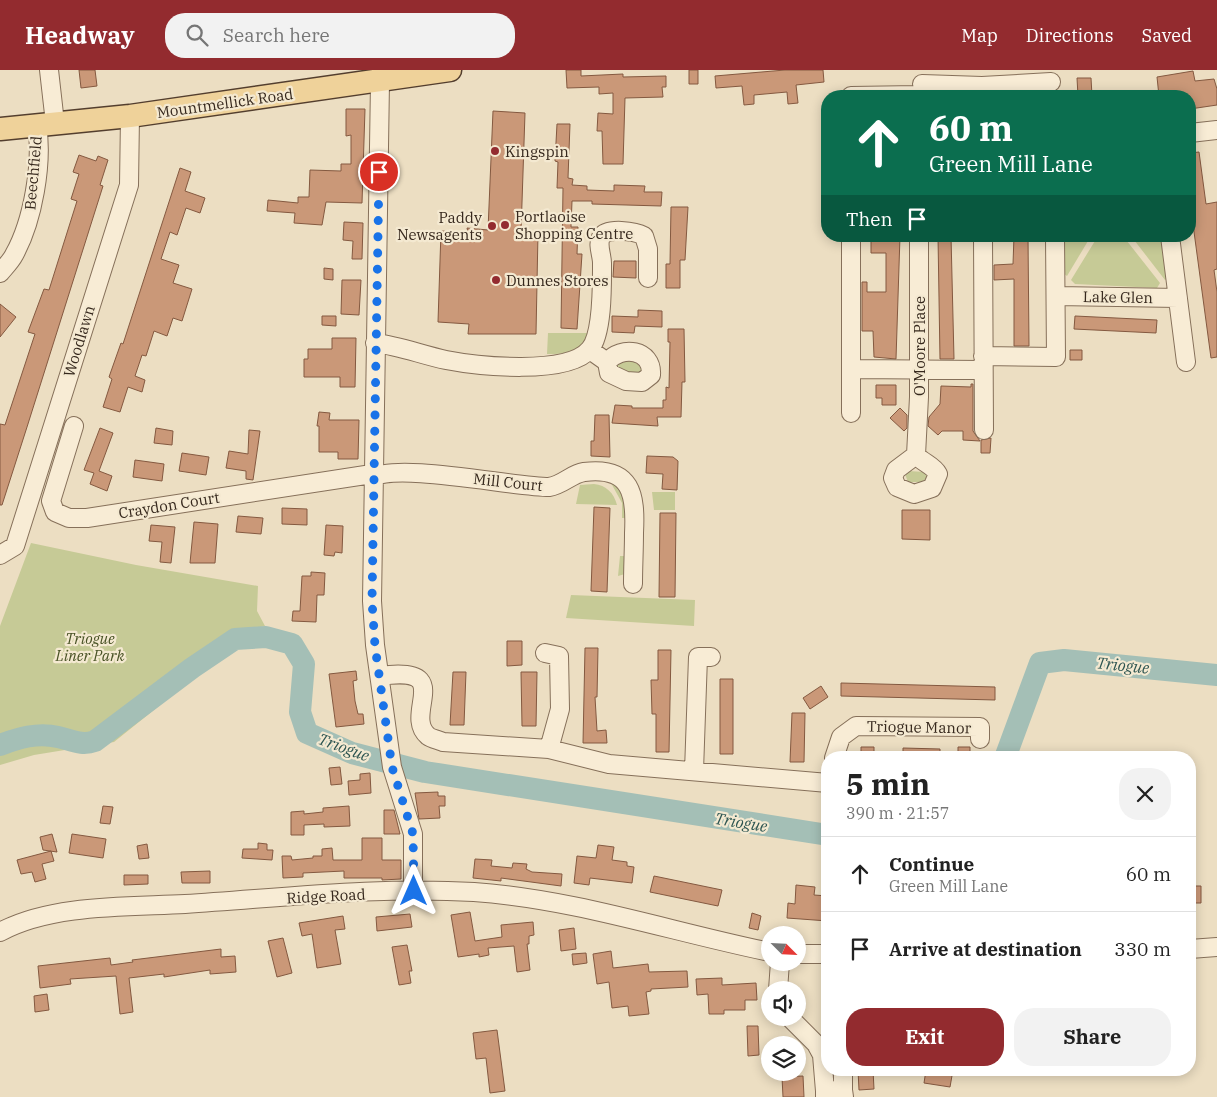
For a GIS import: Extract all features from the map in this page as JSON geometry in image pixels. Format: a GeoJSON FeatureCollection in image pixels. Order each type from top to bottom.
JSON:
{"type":"FeatureCollection","features":[{"type":"Feature","properties":{"kind":"main road","name":"Mountmellick Road"},"geometry":{"type":"LineString","coordinates":[[0,129],[130,116],[380,82],[441,70]]}},
{"type":"Feature","properties":{"kind":"street","name":"Beechfield"},"geometry":{"type":"LineString","coordinates":[[0,273],[14,255],[30,216],[37,156],[46,124],[50,70]]}},
{"type":"Feature","properties":{"kind":"street"},"geometry":{"type":"LineString","coordinates":[[380,82],[372,476],[372,601],[380,676],[395,778],[413,834],[414,891]]}},
{"type":"Feature","properties":{"kind":"street"},"geometry":{"type":"LineString","coordinates":[[991,90],[1051,83]]}},
{"type":"Feature","properties":{"kind":"street"},"geometry":{"type":"LineString","coordinates":[[893,90],[920,86],[970,90]]}},
{"type":"Feature","properties":{"kind":"street","name":"Woodlawn"},"geometry":{"type":"LineString","coordinates":[[0,555],[15,546],[128,185],[130,116]]}},
{"type":"Feature","properties":{"kind":"street"},"geometry":{"type":"LineString","coordinates":[[1196,132],[1217,130]]}},
{"type":"Feature","properties":{"kind":"street"},"geometry":{"type":"LineString","coordinates":[[375,343],[422,352],[444,360],[510,366],[565,362],[577,359],[590,350],[598,327],[602,262],[599,245],[602,236],[618,232],[644,236],[648,249],[648,278]]}},
{"type":"Feature","properties":{"kind":"street"},"geometry":{"type":"LineString","coordinates":[[852,242],[852,413]]}},
{"type":"Feature","properties":{"kind":"street","name":"O'Moore Place"},"geometry":{"type":"LineString","coordinates":[[916,455],[920,369],[918,242]]}},
{"type":"Feature","properties":{"kind":"street"},"geometry":{"type":"LineString","coordinates":[[983,242],[984,430]]}},
{"type":"Feature","properties":{"kind":"street"},"geometry":{"type":"LineString","coordinates":[[852,369],[920,369],[1056,357],[1055,242]]}},
{"type":"Feature","properties":{"kind":"street"},"geometry":{"type":"LineString","coordinates":[[1171,242],[1186,362]]}},
{"type":"Feature","properties":{"kind":"street","name":"Lake Glen"},"geometry":{"type":"LineString","coordinates":[[1057,296],[1178,298]]}},
{"type":"Feature","properties":{"kind":"street"},"geometry":{"type":"LineString","coordinates":[[590,350],[607,362]]}},
{"type":"Feature","properties":{"kind":"street","name":"Craydon Court"},"geometry":{"type":"LineString","coordinates":[[74,426],[52,501],[55,512],[69,518],[87,518],[372,476]]}},
{"type":"Feature","properties":{"kind":"street","name":"Mill Court"},"geometry":{"type":"LineString","coordinates":[[372,476],[386,473],[430,475],[550,487],[560,484],[580,473],[613,474],[629,485],[634,503],[633,584]]}},
{"type":"Feature","properties":{"kind":"street"},"geometry":{"type":"LineString","coordinates":[[545,653],[559,656],[560,709],[549,749]]}},
{"type":"Feature","properties":{"kind":"street"},"geometry":{"type":"LineString","coordinates":[[694,771],[698,657],[711,657]]}},
{"type":"Feature","properties":{"kind":"street"},"geometry":{"type":"LineString","coordinates":[[380,676],[409,674],[416,676],[422,683],[422,726],[428,736],[443,742],[549,749],[609,764],[821,782]]}},
{"type":"Feature","properties":{"kind":"street","name":"Triogue Manor"},"geometry":{"type":"LineString","coordinates":[[836,751],[841,737],[856,726],[980,727],[980,739]]}},
{"type":"Feature","properties":{"kind":"street","name":"Ridge Road"},"geometry":{"type":"LineString","coordinates":[[0,932],[28,921],[81,910],[414,891],[475,892],[542,901],[632,919],[761,950]]}},
{"type":"Feature","properties":{"kind":"street"},"geometry":{"type":"LineString","coordinates":[[1196,949],[1217,947]]}},
{"type":"Feature","properties":{"kind":"street"},"geometry":{"type":"LineString","coordinates":[[806,954],[821,954]]}},
{"type":"Feature","properties":{"kind":"street"},"geometry":{"type":"LineString","coordinates":[[798,1026],[816,1044],[821,1052]]}},
{"type":"Feature","properties":{"kind":"street"},"geometry":{"type":"LineString","coordinates":[[824,1076],[825,1094],[844,1093],[843,1076]]}},
{"type":"Feature","properties":{"kind":"green space"},"geometry":{"type":"Polygon","coordinates":[[[1063,242],[1087,242],[1067,276],[1063,273],[1063,242]]]}},
{"type":"Feature","properties":{"kind":"green space"},"geometry":{"type":"Polygon","coordinates":[[[1094,242],[1128,242],[1160,283],[1157,288],[1075,284],[1071,280],[1094,242]]]}},
{"type":"Feature","properties":{"kind":"green space"},"geometry":{"type":"Polygon","coordinates":[[[1136,242],[1163,242],[1168,278],[1165,280],[1136,242]]]}},
{"type":"Feature","properties":{"kind":"green space"},"geometry":{"type":"Polygon","coordinates":[[[548,333],[592,333],[583,344],[573,350],[547,354],[548,333]]]}},
{"type":"Feature","properties":{"kind":"green space"},"geometry":{"type":"Polygon","coordinates":[[[626,357],[642,363],[642,370],[636,377],[616,367],[617,363],[626,357]]]}},
{"type":"Feature","properties":{"kind":"green space"},"geometry":{"type":"Polygon","coordinates":[[[908,471],[925,472],[927,477],[923,482],[908,482],[905,474],[908,471]]]}},
{"type":"Feature","properties":{"kind":"green space"},"geometry":{"type":"Polygon","coordinates":[[[611,483],[622,490],[628,518],[622,518],[622,503],[611,483]]]}},
{"type":"Feature","properties":{"kind":"green space"},"geometry":{"type":"Polygon","coordinates":[[[594,484],[609,490],[617,505],[576,504],[580,485],[594,484]]]}},
{"type":"Feature","properties":{"kind":"green space"},"geometry":{"type":"Polygon","coordinates":[[[652,492],[675,492],[675,510],[654,510],[652,492]]]}},
{"type":"Feature","properties":{"kind":"green space","name":"Triogue Liner Park"},"geometry":{"type":"Polygon","coordinates":[[[31,543],[136,565],[258,586],[257,611],[265,626],[248,630],[236,644],[114,742],[34,755],[0,765],[0,626],[31,543]]]}},
{"type":"Feature","properties":{"kind":"green space"},"geometry":{"type":"Polygon","coordinates":[[[620,556],[625,556],[625,574],[618,576],[620,556]]]}},
{"type":"Feature","properties":{"kind":"green space"},"geometry":{"type":"Polygon","coordinates":[[[571,595],[695,600],[694,626],[566,618],[571,595]]]}},
{"type":"Feature","properties":{"kind":"building"},"geometry":{"type":"Polygon","coordinates":[[[79,70],[95,70],[97,86],[81,88],[79,70]]]}},
{"type":"Feature","properties":{"kind":"building"},"geometry":{"type":"Polygon","coordinates":[[[566,70],[581,70],[581,76],[623,74],[623,77],[666,76],[666,87],[662,87],[663,97],[625,98],[623,164],[603,164],[602,131],[597,131],[598,113],[613,114],[613,93],[599,94],[599,87],[567,88],[566,70]]]}},
{"type":"Feature","properties":{"kind":"building"},"geometry":{"type":"Polygon","coordinates":[[[689,70],[698,70],[698,84],[689,84],[689,70]]]}},
{"type":"Feature","properties":{"kind":"building"},"geometry":{"type":"Polygon","coordinates":[[[785,70],[823,70],[824,82],[796,85],[798,103],[788,104],[787,92],[754,95],[754,104],[744,105],[742,86],[716,88],[715,76],[785,70]]]}},
{"type":"Feature","properties":{"kind":"building"},"geometry":{"type":"Polygon","coordinates":[[[1193,71],[1195,81],[1214,79],[1217,89],[1217,105],[1196,108],[1196,90],[1158,90],[1157,77],[1193,71]]]}},
{"type":"Feature","properties":{"kind":"building"},"geometry":{"type":"Polygon","coordinates":[[[1077,78],[1091,78],[1092,90],[1078,90],[1077,78]]]}},
{"type":"Feature","properties":{"kind":"building"},"geometry":{"type":"Polygon","coordinates":[[[346,109],[365,109],[362,203],[326,202],[322,225],[294,223],[295,213],[267,211],[268,200],[298,203],[298,197],[309,197],[310,170],[341,171],[341,164],[351,164],[351,135],[346,136],[346,109]]]}},
{"type":"Feature","properties":{"kind":"building","name":"Portlaoise Shopping Centre"},"geometry":{"type":"Polygon","coordinates":[[[493,111],[525,113],[521,232],[538,233],[536,334],[468,334],[469,324],[438,322],[441,231],[468,232],[467,228],[488,230],[493,111]]]}},
{"type":"Feature","properties":{"kind":"building"},"geometry":{"type":"Polygon","coordinates":[[[557,124],[570,124],[568,178],[573,179],[572,185],[587,186],[587,190],[614,191],[614,185],[645,186],[644,192],[662,192],[661,206],[592,204],[592,201],[572,201],[571,227],[578,227],[577,254],[582,254],[577,329],[561,328],[563,188],[557,188],[558,162],[555,161],[557,124]]]}},
{"type":"Feature","properties":{"kind":"building"},"geometry":{"type":"Polygon","coordinates":[[[1196,152],[1199,152],[1206,204],[1217,202],[1217,269],[1214,270],[1217,292],[1217,357],[1211,358],[1195,242],[1196,152]]]}},
{"type":"Feature","properties":{"kind":"building"},"geometry":{"type":"Polygon","coordinates":[[[79,155],[96,161],[98,156],[108,160],[100,185],[103,186],[2,505],[0,505],[0,424],[5,425],[35,334],[28,332],[44,289],[49,290],[77,201],[71,199],[79,174],[73,172],[79,155]]]}},
{"type":"Feature","properties":{"kind":"building"},"geometry":{"type":"Polygon","coordinates":[[[180,168],[191,172],[185,191],[205,198],[200,213],[186,208],[177,235],[170,232],[161,259],[179,265],[173,283],[192,289],[182,321],[173,318],[167,336],[154,331],[146,356],[142,355],[135,376],[145,380],[142,392],[128,387],[120,412],[103,407],[112,379],[109,377],[121,343],[123,344],[180,168]]]}},
{"type":"Feature","properties":{"kind":"building"},"geometry":{"type":"Polygon","coordinates":[[[671,207],[688,207],[685,260],[680,260],[680,288],[666,288],[666,264],[670,264],[671,207]]]}},
{"type":"Feature","properties":{"kind":"building"},"geometry":{"type":"Polygon","coordinates":[[[344,222],[363,223],[362,259],[352,259],[353,241],[343,240],[344,222]]]}},
{"type":"Feature","properties":{"kind":"building"},"geometry":{"type":"Polygon","coordinates":[[[871,242],[900,242],[896,359],[874,357],[873,331],[862,331],[862,282],[867,282],[867,292],[886,292],[886,253],[871,253],[871,242]]]}},
{"type":"Feature","properties":{"kind":"building"},"geometry":{"type":"Polygon","coordinates":[[[938,242],[951,242],[954,359],[940,359],[938,242]]]}},
{"type":"Feature","properties":{"kind":"building"},"geometry":{"type":"Polygon","coordinates":[[[1014,242],[1028,242],[1029,346],[1014,346],[1014,279],[994,280],[994,265],[1013,264],[1014,242]]]}},
{"type":"Feature","properties":{"kind":"building"},"geometry":{"type":"Polygon","coordinates":[[[614,261],[636,261],[636,278],[613,277],[614,261]]]}},
{"type":"Feature","properties":{"kind":"building"},"geometry":{"type":"Polygon","coordinates":[[[324,268],[333,269],[333,280],[324,279],[324,268]]]}},
{"type":"Feature","properties":{"kind":"building"},"geometry":{"type":"Polygon","coordinates":[[[342,280],[361,280],[359,315],[341,314],[342,280]]]}},
{"type":"Feature","properties":{"kind":"building"},"geometry":{"type":"Polygon","coordinates":[[[0,304],[16,317],[0,337],[0,304]]]}},
{"type":"Feature","properties":{"kind":"building"},"geometry":{"type":"Polygon","coordinates":[[[638,310],[662,311],[662,327],[635,326],[634,333],[612,332],[612,316],[638,317],[638,310]]]}},
{"type":"Feature","properties":{"kind":"building"},"geometry":{"type":"Polygon","coordinates":[[[322,316],[336,316],[336,326],[322,325],[322,316]]]}},
{"type":"Feature","properties":{"kind":"building"},"geometry":{"type":"Polygon","coordinates":[[[1075,316],[1157,320],[1156,333],[1074,329],[1075,316]]]}},
{"type":"Feature","properties":{"kind":"building"},"geometry":{"type":"Polygon","coordinates":[[[668,329],[684,329],[685,382],[682,382],[681,417],[657,417],[658,426],[612,423],[615,405],[632,406],[632,408],[663,408],[663,400],[666,400],[666,387],[669,388],[670,342],[668,342],[668,329]]]}},
{"type":"Feature","properties":{"kind":"building"},"geometry":{"type":"Polygon","coordinates":[[[332,338],[356,338],[355,387],[340,387],[340,377],[304,377],[304,359],[308,359],[308,349],[332,349],[332,338]]]}},
{"type":"Feature","properties":{"kind":"building"},"geometry":{"type":"Polygon","coordinates":[[[1070,350],[1082,350],[1082,360],[1070,360],[1070,350]]]}},
{"type":"Feature","properties":{"kind":"building"},"geometry":{"type":"Polygon","coordinates":[[[971,384],[973,384],[973,431],[980,441],[963,440],[963,431],[942,431],[938,435],[928,426],[929,417],[940,404],[941,386],[971,387],[971,384]]]}},
{"type":"Feature","properties":{"kind":"building"},"geometry":{"type":"Polygon","coordinates":[[[876,385],[896,385],[896,405],[882,405],[882,398],[876,398],[876,385]]]}},
{"type":"Feature","properties":{"kind":"building"},"geometry":{"type":"Polygon","coordinates":[[[900,408],[907,415],[907,428],[904,431],[890,418],[900,408]]]}},
{"type":"Feature","properties":{"kind":"building"},"geometry":{"type":"Polygon","coordinates":[[[319,412],[330,413],[329,420],[359,420],[358,459],[338,459],[338,452],[319,452],[319,426],[317,426],[319,412]]]}},
{"type":"Feature","properties":{"kind":"building"},"geometry":{"type":"Polygon","coordinates":[[[595,415],[609,415],[610,457],[591,456],[591,441],[594,441],[595,415]]]}},
{"type":"Feature","properties":{"kind":"building"},"geometry":{"type":"Polygon","coordinates":[[[100,428],[113,433],[99,471],[112,476],[107,491],[90,484],[94,473],[84,470],[100,428]]]}},
{"type":"Feature","properties":{"kind":"building"},"geometry":{"type":"Polygon","coordinates":[[[156,428],[173,431],[172,445],[154,443],[156,428]]]}},
{"type":"Feature","properties":{"kind":"building"},"geometry":{"type":"Polygon","coordinates":[[[249,430],[260,431],[253,480],[246,479],[246,471],[226,468],[229,451],[248,454],[249,430]]]}},
{"type":"Feature","properties":{"kind":"building"},"geometry":{"type":"Polygon","coordinates":[[[991,438],[990,453],[981,453],[981,440],[991,438]]]}},
{"type":"Feature","properties":{"kind":"building"},"geometry":{"type":"Polygon","coordinates":[[[182,453],[209,457],[206,475],[179,471],[182,453]]]}},
{"type":"Feature","properties":{"kind":"building"},"geometry":{"type":"Polygon","coordinates":[[[647,456],[673,457],[678,461],[677,490],[662,489],[663,474],[646,473],[647,456]]]}},
{"type":"Feature","properties":{"kind":"building"},"geometry":{"type":"Polygon","coordinates":[[[135,460],[164,464],[162,481],[133,477],[135,460]]]}},
{"type":"Feature","properties":{"kind":"building"},"geometry":{"type":"Polygon","coordinates":[[[594,507],[610,508],[607,592],[591,591],[594,507]]]}},
{"type":"Feature","properties":{"kind":"building"},"geometry":{"type":"Polygon","coordinates":[[[282,508],[307,509],[307,525],[282,524],[282,508]]]}},
{"type":"Feature","properties":{"kind":"building"},"geometry":{"type":"Polygon","coordinates":[[[902,510],[930,510],[930,540],[902,539],[902,510]]]}},
{"type":"Feature","properties":{"kind":"building"},"geometry":{"type":"Polygon","coordinates":[[[660,513],[676,513],[675,597],[659,597],[660,513]]]}},
{"type":"Feature","properties":{"kind":"building"},"geometry":{"type":"Polygon","coordinates":[[[238,516],[263,518],[261,534],[236,532],[238,516]]]}},
{"type":"Feature","properties":{"kind":"building"},"geometry":{"type":"Polygon","coordinates":[[[194,522],[218,524],[215,563],[190,563],[194,522]]]}},
{"type":"Feature","properties":{"kind":"building"},"geometry":{"type":"Polygon","coordinates":[[[151,525],[175,527],[171,563],[160,562],[162,542],[149,541],[151,525]]]}},
{"type":"Feature","properties":{"kind":"building"},"geometry":{"type":"Polygon","coordinates":[[[326,525],[343,526],[342,553],[335,552],[334,556],[324,555],[326,525]]]}},
{"type":"Feature","properties":{"kind":"building"},"geometry":{"type":"Polygon","coordinates":[[[311,572],[325,573],[324,595],[317,595],[316,622],[292,621],[293,611],[300,611],[302,576],[311,576],[311,572]]]}},
{"type":"Feature","properties":{"kind":"building"},"geometry":{"type":"Polygon","coordinates":[[[507,641],[522,641],[522,665],[507,666],[507,641]]]}},
{"type":"Feature","properties":{"kind":"building"},"geometry":{"type":"Polygon","coordinates":[[[585,648],[598,648],[597,697],[595,697],[597,731],[606,730],[607,743],[583,743],[585,648]]]}},
{"type":"Feature","properties":{"kind":"building"},"geometry":{"type":"Polygon","coordinates":[[[658,650],[671,650],[669,752],[656,752],[656,714],[652,714],[651,680],[658,680],[658,650]]]}},
{"type":"Feature","properties":{"kind":"building"},"geometry":{"type":"Polygon","coordinates":[[[356,671],[357,680],[353,681],[355,701],[358,714],[363,714],[364,724],[336,727],[329,674],[356,671]]]}},
{"type":"Feature","properties":{"kind":"building"},"geometry":{"type":"Polygon","coordinates":[[[453,672],[466,672],[464,725],[450,725],[453,672]]]}},
{"type":"Feature","properties":{"kind":"building"},"geometry":{"type":"Polygon","coordinates":[[[521,672],[537,672],[536,726],[522,726],[521,672]]]}},
{"type":"Feature","properties":{"kind":"building"},"geometry":{"type":"Polygon","coordinates":[[[720,679],[733,679],[733,754],[720,754],[720,679]]]}},
{"type":"Feature","properties":{"kind":"building"},"geometry":{"type":"Polygon","coordinates":[[[841,683],[995,687],[995,700],[841,696],[841,683]]]}},
{"type":"Feature","properties":{"kind":"building"},"geometry":{"type":"Polygon","coordinates":[[[821,686],[828,697],[810,709],[803,698],[821,686]]]}},
{"type":"Feature","properties":{"kind":"building"},"geometry":{"type":"Polygon","coordinates":[[[792,713],[805,713],[804,762],[790,762],[792,713]]]}},
{"type":"Feature","properties":{"kind":"building"},"geometry":{"type":"Polygon","coordinates":[[[861,747],[874,747],[874,751],[861,751],[861,747]]]}},
{"type":"Feature","properties":{"kind":"building"},"geometry":{"type":"Polygon","coordinates":[[[958,747],[970,747],[970,751],[958,751],[958,747]]]}},
{"type":"Feature","properties":{"kind":"building"},"geometry":{"type":"Polygon","coordinates":[[[903,748],[940,749],[940,751],[903,751],[903,748]]]}},
{"type":"Feature","properties":{"kind":"building"},"geometry":{"type":"Polygon","coordinates":[[[340,767],[342,784],[331,785],[329,768],[340,767]]]}},
{"type":"Feature","properties":{"kind":"building"},"geometry":{"type":"Polygon","coordinates":[[[370,773],[371,793],[349,795],[348,781],[360,780],[360,774],[370,773]]]}},
{"type":"Feature","properties":{"kind":"building"},"geometry":{"type":"Polygon","coordinates":[[[438,792],[438,796],[445,796],[445,806],[439,806],[440,818],[419,819],[415,793],[438,792]]]}},
{"type":"Feature","properties":{"kind":"building"},"geometry":{"type":"Polygon","coordinates":[[[103,806],[113,807],[110,824],[100,823],[103,806]]]}},
{"type":"Feature","properties":{"kind":"building"},"geometry":{"type":"Polygon","coordinates":[[[349,806],[350,826],[324,827],[324,824],[304,825],[304,835],[291,835],[291,812],[304,811],[304,814],[323,812],[323,808],[349,806]]]}},
{"type":"Feature","properties":{"kind":"building"},"geometry":{"type":"Polygon","coordinates":[[[384,810],[394,810],[400,834],[384,834],[384,810]]]}},
{"type":"Feature","properties":{"kind":"building"},"geometry":{"type":"Polygon","coordinates":[[[52,834],[57,852],[43,850],[40,837],[52,834]]]}},
{"type":"Feature","properties":{"kind":"building"},"geometry":{"type":"Polygon","coordinates":[[[72,834],[106,839],[103,858],[69,853],[72,834]]]}},
{"type":"Feature","properties":{"kind":"building"},"geometry":{"type":"Polygon","coordinates":[[[362,838],[382,838],[382,860],[401,860],[401,879],[344,878],[344,871],[303,873],[303,877],[283,878],[282,856],[291,856],[292,860],[313,858],[313,856],[322,856],[322,849],[332,848],[333,860],[362,860],[362,838]]]}},
{"type":"Feature","properties":{"kind":"building"},"geometry":{"type":"Polygon","coordinates":[[[258,843],[267,844],[267,850],[273,850],[272,860],[242,858],[243,849],[258,849],[258,843]]]}},
{"type":"Feature","properties":{"kind":"building"},"geometry":{"type":"Polygon","coordinates":[[[147,844],[149,858],[139,859],[137,846],[147,844]]]}},
{"type":"Feature","properties":{"kind":"building"},"geometry":{"type":"Polygon","coordinates":[[[598,845],[614,847],[612,860],[627,862],[627,866],[634,867],[632,883],[590,878],[589,885],[574,883],[577,856],[596,858],[598,845]]]}},
{"type":"Feature","properties":{"kind":"building"},"geometry":{"type":"Polygon","coordinates":[[[51,851],[54,861],[42,864],[46,879],[35,882],[32,872],[21,874],[17,860],[51,851]]]}},
{"type":"Feature","properties":{"kind":"building"},"geometry":{"type":"Polygon","coordinates":[[[475,859],[492,860],[491,866],[512,868],[513,863],[527,864],[526,869],[532,872],[562,874],[561,886],[501,878],[501,881],[473,878],[475,859]]]}},
{"type":"Feature","properties":{"kind":"building"},"geometry":{"type":"Polygon","coordinates":[[[210,871],[210,883],[182,883],[181,872],[210,871]]]}},
{"type":"Feature","properties":{"kind":"building"},"geometry":{"type":"Polygon","coordinates":[[[124,875],[148,875],[148,884],[124,885],[124,875]]]}},
{"type":"Feature","properties":{"kind":"building"},"geometry":{"type":"Polygon","coordinates":[[[654,876],[722,890],[718,906],[650,892],[654,876]]]}},
{"type":"Feature","properties":{"kind":"building"},"geometry":{"type":"Polygon","coordinates":[[[796,885],[815,887],[814,895],[821,896],[821,920],[787,918],[788,903],[795,904],[796,885]]]}},
{"type":"Feature","properties":{"kind":"building"},"geometry":{"type":"Polygon","coordinates":[[[1196,886],[1201,886],[1201,903],[1196,903],[1196,886]]]}},
{"type":"Feature","properties":{"kind":"building"},"geometry":{"type":"Polygon","coordinates":[[[470,912],[475,941],[502,937],[501,925],[533,922],[534,935],[529,936],[529,944],[527,944],[530,970],[517,972],[514,946],[488,948],[489,955],[479,957],[479,954],[458,957],[451,915],[470,912]]]}},
{"type":"Feature","properties":{"kind":"building"},"geometry":{"type":"Polygon","coordinates":[[[752,913],[761,916],[758,930],[749,928],[752,913]]]}},
{"type":"Feature","properties":{"kind":"building"},"geometry":{"type":"Polygon","coordinates":[[[410,914],[412,927],[377,931],[376,917],[410,914]]]}},
{"type":"Feature","properties":{"kind":"building"},"geometry":{"type":"Polygon","coordinates":[[[343,916],[345,929],[335,930],[341,964],[317,968],[312,934],[302,936],[299,923],[343,916]]]}},
{"type":"Feature","properties":{"kind":"building"},"geometry":{"type":"Polygon","coordinates":[[[574,928],[576,949],[561,951],[559,930],[574,928]]]}},
{"type":"Feature","properties":{"kind":"building"},"geometry":{"type":"Polygon","coordinates":[[[283,938],[292,973],[277,977],[268,941],[283,938]]]}},
{"type":"Feature","properties":{"kind":"building"},"geometry":{"type":"Polygon","coordinates":[[[407,945],[412,971],[409,971],[411,983],[399,985],[392,947],[407,945]]]}},
{"type":"Feature","properties":{"kind":"building"},"geometry":{"type":"Polygon","coordinates":[[[221,949],[221,957],[235,956],[236,972],[210,974],[210,970],[164,977],[164,974],[129,978],[133,1012],[120,1014],[116,976],[70,979],[71,984],[40,988],[38,966],[110,958],[111,965],[133,962],[132,960],[221,949]]]}},
{"type":"Feature","properties":{"kind":"building"},"geometry":{"type":"Polygon","coordinates":[[[611,951],[613,968],[648,964],[649,972],[687,971],[688,987],[651,989],[651,991],[646,992],[649,1014],[629,1016],[628,1006],[612,1008],[609,982],[597,984],[593,954],[611,951]]]}},
{"type":"Feature","properties":{"kind":"building"},"geometry":{"type":"Polygon","coordinates":[[[586,953],[587,963],[573,965],[572,954],[586,953]]]}},
{"type":"Feature","properties":{"kind":"building"},"geometry":{"type":"Polygon","coordinates":[[[722,978],[722,985],[756,983],[757,1000],[745,1000],[745,1010],[724,1010],[724,1014],[709,1014],[708,994],[697,995],[696,979],[722,978]]]}},
{"type":"Feature","properties":{"kind":"building"},"geometry":{"type":"Polygon","coordinates":[[[47,994],[49,1010],[35,1012],[34,996],[47,994]]]}},
{"type":"Feature","properties":{"kind":"building"},"geometry":{"type":"Polygon","coordinates":[[[747,1026],[758,1026],[759,1055],[748,1056],[747,1026]]]}},
{"type":"Feature","properties":{"kind":"building"},"geometry":{"type":"Polygon","coordinates":[[[497,1030],[505,1091],[490,1093],[486,1058],[476,1059],[473,1033],[497,1030]]]}},
{"type":"Feature","properties":{"kind":"building"},"geometry":{"type":"Polygon","coordinates":[[[858,1076],[873,1076],[874,1089],[859,1090],[858,1076]]]}},
{"type":"Feature","properties":{"kind":"building"},"geometry":{"type":"Polygon","coordinates":[[[925,1076],[952,1076],[950,1087],[924,1083],[925,1076]]]}},
{"type":"Feature","properties":{"kind":"building"},"geometry":{"type":"Polygon","coordinates":[[[782,1081],[803,1081],[804,1097],[783,1097],[782,1081]]]}},
{"type":"Feature","properties":{"kind":"waterway","name":"Triogue"},"geometry":{"type":"LineString","coordinates":[[0,745],[36,735],[58,737],[81,743],[95,741],[192,668],[235,639],[266,637],[292,644],[304,664],[300,712],[307,733],[352,753],[425,772],[821,834]]}},
{"type":"Feature","properties":{"kind":"waterway","name":"Triogue"},"geometry":{"type":"LineString","coordinates":[[1008,751],[1040,663],[1064,660],[1217,675]]}},
{"type":"Feature","properties":{"kind":"place","name":"Kingspin"},"geometry":{"type":"Point","coordinates":[495,151]}},
{"type":"Feature","properties":{"kind":"place","name":"Portlaoise Shopping Centre"},"geometry":{"type":"Point","coordinates":[505,225]}},
{"type":"Feature","properties":{"kind":"place","name":"Paddy Newsagents"},"geometry":{"type":"Point","coordinates":[492,226]}},
{"type":"Feature","properties":{"kind":"place","name":"Dunnes Stores"},"geometry":{"type":"Point","coordinates":[496,280]}},
{"type":"Feature","properties":{"kind":"route"},"geometry":{"type":"LineString","coordinates":[[379,172],[372,478],[373,623],[392,767],[412,825],[414,891]]}}]}
